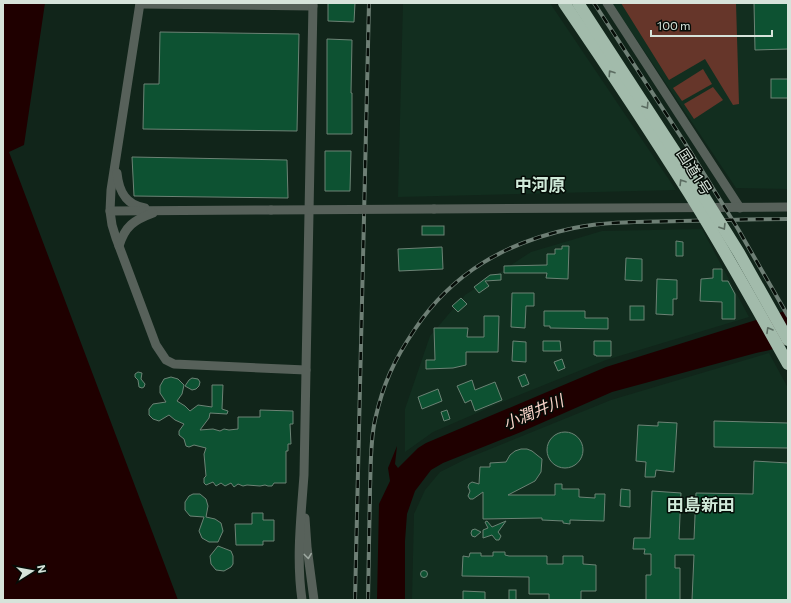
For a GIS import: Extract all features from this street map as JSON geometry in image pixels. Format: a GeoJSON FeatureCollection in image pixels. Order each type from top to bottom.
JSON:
{"type":"FeatureCollection","features":[{"type":"Feature","properties":{"kind":"highway","name":"国道1号"},"geometry":{"type":"LineString","coordinates":[[564,3],[690,194],[726,254],[788,364]]}},
{"type":"Feature","properties":{"kind":"highway","name":"国道1号"},"geometry":{"type":"LineString","coordinates":[[578,3],[739,253],[788,340]]}},
{"type":"Feature","properties":{"kind":"street"},"geometry":{"type":"LineString","coordinates":[[302,600],[299,547],[304,475],[313,4],[140,3],[110,211],[112,225],[119,246],[156,345],[166,360],[174,364],[306,370]]}},
{"type":"Feature","properties":{"kind":"street"},"geometry":{"type":"LineString","coordinates":[[607,3],[740,208]]}},
{"type":"Feature","properties":{"kind":"street"},"geometry":{"type":"LineString","coordinates":[[116,165],[117,176],[125,198],[132,204],[139,207],[162,211]]}},
{"type":"Feature","properties":{"kind":"street"},"geometry":{"type":"LineString","coordinates":[[110,211],[788,207]]}},
{"type":"Feature","properties":{"kind":"street"},"geometry":{"type":"LineString","coordinates":[[119,246],[123,233],[134,221],[162,211]]}},
{"type":"Feature","properties":{"kind":"street"},"geometry":{"type":"LineString","coordinates":[[304,475],[307,547],[314,600]]}},
{"type":"Feature","properties":{"kind":"shaded area"},"geometry":{"type":"Polygon","coordinates":[[[403,3],[550,3],[676,190],[398,197],[403,3]]]}},
{"type":"Feature","properties":{"kind":"shaded area"},"geometry":{"type":"Polygon","coordinates":[[[612,3],[788,3],[788,189],[736,188],[612,3]]]}},
{"type":"Feature","properties":{"kind":"shaded area"},"geometry":{"type":"Polygon","coordinates":[[[621,3],[736,3],[739,104],[733,105],[705,59],[669,80],[621,3]]]}},
{"type":"Feature","properties":{"kind":"shaded area"},"geometry":{"type":"Polygon","coordinates":[[[703,69],[712,84],[682,101],[673,88],[703,69]]]}},
{"type":"Feature","properties":{"kind":"shaded area"},"geometry":{"type":"Polygon","coordinates":[[[713,87],[723,100],[694,119],[684,104],[713,87]]]}},
{"type":"Feature","properties":{"kind":"shaded area"},"geometry":{"type":"Polygon","coordinates":[[[702,229],[749,317],[606,360],[433,432],[405,452],[405,409],[430,336],[465,295],[531,252],[602,231],[702,229]]]}},
{"type":"Feature","properties":{"kind":"shaded area"},"geometry":{"type":"Polygon","coordinates":[[[769,353],[788,388],[788,600],[412,600],[414,514],[425,490],[440,472],[468,458],[611,400],[769,353]]]}},
{"type":"Feature","properties":{"kind":"water"},"geometry":{"type":"Polygon","coordinates":[[[3,3],[45,3],[24,145],[9,152],[178,600],[3,600],[3,3]]]}},
{"type":"Feature","properties":{"kind":"water","name":"小潤井川"},"geometry":{"type":"Polygon","coordinates":[[[788,310],[788,344],[612,392],[521,432],[443,463],[431,470],[415,491],[407,514],[405,541],[405,600],[377,600],[379,504],[390,481],[388,468],[397,446],[395,464],[398,468],[418,448],[426,443],[606,367],[788,310]]]}},
{"type":"Feature","properties":{"kind":"building"},"geometry":{"type":"Polygon","coordinates":[[[328,3],[355,3],[354,22],[328,21],[328,3]]]}},
{"type":"Feature","properties":{"kind":"building"},"geometry":{"type":"Polygon","coordinates":[[[754,3],[788,3],[788,49],[755,50],[754,3]]]}},
{"type":"Feature","properties":{"kind":"building"},"geometry":{"type":"Polygon","coordinates":[[[160,32],[299,34],[297,131],[143,129],[144,84],[159,84],[160,32]]]}},
{"type":"Feature","properties":{"kind":"building"},"geometry":{"type":"Polygon","coordinates":[[[327,39],[352,40],[352,134],[327,134],[327,39]]]}},
{"type":"Feature","properties":{"kind":"building"},"geometry":{"type":"Polygon","coordinates":[[[771,79],[788,79],[788,98],[771,98],[771,79]]]}},
{"type":"Feature","properties":{"kind":"building"},"geometry":{"type":"Polygon","coordinates":[[[325,151],[351,151],[350,191],[325,191],[325,151]]]}},
{"type":"Feature","properties":{"kind":"building"},"geometry":{"type":"Polygon","coordinates":[[[132,157],[287,160],[288,198],[134,196],[132,157]]]}},
{"type":"Feature","properties":{"kind":"building"},"geometry":{"type":"Polygon","coordinates":[[[422,226],[444,226],[444,235],[422,235],[422,226]]]}},
{"type":"Feature","properties":{"kind":"building"},"geometry":{"type":"Polygon","coordinates":[[[676,241],[683,242],[683,256],[676,256],[676,241]]]}},
{"type":"Feature","properties":{"kind":"building"},"geometry":{"type":"Polygon","coordinates":[[[562,246],[569,246],[568,279],[546,278],[547,273],[504,273],[504,266],[547,265],[547,254],[555,254],[555,249],[562,249],[562,246]]]}},
{"type":"Feature","properties":{"kind":"building"},"geometry":{"type":"Polygon","coordinates":[[[442,247],[443,269],[399,271],[398,249],[442,247]]]}},
{"type":"Feature","properties":{"kind":"building"},"geometry":{"type":"Polygon","coordinates":[[[626,258],[642,259],[642,281],[625,280],[626,258]]]}},
{"type":"Feature","properties":{"kind":"building"},"geometry":{"type":"Polygon","coordinates":[[[713,269],[722,269],[722,281],[728,281],[735,294],[735,319],[722,319],[722,302],[700,301],[701,279],[713,278],[713,269]]]}},
{"type":"Feature","properties":{"kind":"building"},"geometry":{"type":"Polygon","coordinates":[[[501,274],[501,280],[485,281],[489,286],[479,293],[474,287],[490,275],[501,274]]]}},
{"type":"Feature","properties":{"kind":"building"},"geometry":{"type":"Polygon","coordinates":[[[657,279],[677,280],[677,299],[673,299],[673,315],[656,314],[657,279]]]}},
{"type":"Feature","properties":{"kind":"building"},"geometry":{"type":"Polygon","coordinates":[[[512,293],[534,293],[534,306],[526,306],[525,328],[511,327],[512,293]]]}},
{"type":"Feature","properties":{"kind":"building"},"geometry":{"type":"Polygon","coordinates":[[[461,298],[467,304],[458,312],[452,306],[461,298]]]}},
{"type":"Feature","properties":{"kind":"building"},"geometry":{"type":"Polygon","coordinates":[[[630,306],[644,306],[644,320],[630,320],[630,306]]]}},
{"type":"Feature","properties":{"kind":"building"},"geometry":{"type":"Polygon","coordinates":[[[544,311],[585,311],[585,318],[608,318],[608,329],[550,328],[550,326],[544,326],[544,311]]]}},
{"type":"Feature","properties":{"kind":"building"},"geometry":{"type":"Polygon","coordinates":[[[484,316],[499,316],[498,352],[466,352],[466,365],[453,368],[426,369],[426,360],[435,360],[434,328],[468,328],[467,337],[484,337],[484,316]]]}},
{"type":"Feature","properties":{"kind":"building"},"geometry":{"type":"Polygon","coordinates":[[[513,341],[526,342],[526,362],[512,361],[513,341]]]}},
{"type":"Feature","properties":{"kind":"building"},"geometry":{"type":"Polygon","coordinates":[[[543,341],[560,341],[561,351],[543,351],[543,341]]]}},
{"type":"Feature","properties":{"kind":"building"},"geometry":{"type":"Polygon","coordinates":[[[594,341],[611,341],[611,356],[594,355],[594,341]]]}},
{"type":"Feature","properties":{"kind":"building"},"geometry":{"type":"Polygon","coordinates":[[[562,359],[565,368],[558,371],[554,362],[562,359]]]}},
{"type":"Feature","properties":{"kind":"building"},"geometry":{"type":"Polygon","coordinates":[[[138,372],[142,373],[141,379],[145,384],[142,388],[139,387],[138,380],[135,377],[135,374],[138,372]]]}},
{"type":"Feature","properties":{"kind":"building"},"geometry":{"type":"Polygon","coordinates":[[[525,374],[529,384],[522,387],[518,377],[525,374]]]}},
{"type":"Feature","properties":{"kind":"building"},"geometry":{"type":"Polygon","coordinates":[[[171,377],[178,379],[184,385],[182,394],[177,401],[190,411],[198,405],[212,407],[212,385],[223,385],[222,409],[228,411],[227,414],[210,413],[209,418],[200,430],[213,429],[220,431],[224,429],[238,429],[238,417],[260,417],[260,410],[293,411],[293,424],[290,424],[291,444],[288,444],[288,451],[286,451],[286,483],[274,483],[272,486],[243,486],[238,484],[234,487],[231,483],[225,486],[221,483],[216,486],[213,482],[206,485],[204,483],[204,478],[206,476],[204,454],[206,448],[194,445],[189,447],[186,446],[184,439],[179,435],[179,431],[184,424],[175,420],[169,415],[159,421],[153,419],[149,415],[149,409],[153,404],[166,402],[160,393],[160,386],[164,379],[171,377]]]}},
{"type":"Feature","properties":{"kind":"building"},"geometry":{"type":"Polygon","coordinates":[[[192,378],[198,379],[200,382],[196,389],[192,390],[185,386],[192,378]]]}},
{"type":"Feature","properties":{"kind":"building"},"geometry":{"type":"Polygon","coordinates":[[[472,380],[475,390],[495,382],[502,400],[475,411],[471,400],[465,403],[457,386],[472,380]]]}},
{"type":"Feature","properties":{"kind":"building"},"geometry":{"type":"Polygon","coordinates":[[[438,389],[442,401],[422,409],[418,397],[438,389]]]}},
{"type":"Feature","properties":{"kind":"building"},"geometry":{"type":"Polygon","coordinates":[[[447,410],[450,419],[444,421],[441,412],[447,410]]]}},
{"type":"Feature","properties":{"kind":"building"},"geometry":{"type":"Polygon","coordinates":[[[714,421],[788,423],[788,448],[714,447],[714,421]]]}},
{"type":"Feature","properties":{"kind":"building"},"geometry":{"type":"Polygon","coordinates":[[[658,422],[677,423],[674,472],[656,470],[655,477],[645,477],[646,462],[636,461],[638,425],[658,426],[658,422]]]}},
{"type":"Feature","properties":{"kind":"building"},"geometry":{"type":"Polygon","coordinates":[[[565,432],[575,435],[580,440],[583,450],[580,460],[575,465],[565,468],[555,465],[550,460],[547,450],[550,440],[555,435],[565,432]]]}},
{"type":"Feature","properties":{"kind":"building"},"geometry":{"type":"Polygon","coordinates":[[[521,449],[532,451],[542,459],[541,472],[535,481],[508,495],[555,495],[555,484],[562,484],[562,489],[579,489],[579,497],[595,498],[595,494],[605,494],[604,521],[570,520],[570,524],[563,523],[563,521],[542,520],[542,518],[483,519],[483,492],[473,499],[470,499],[468,496],[470,491],[468,487],[469,484],[472,482],[479,484],[480,467],[490,467],[490,463],[506,462],[510,455],[521,449]]]}},
{"type":"Feature","properties":{"kind":"building"},"geometry":{"type":"Polygon","coordinates":[[[754,461],[788,463],[788,600],[692,600],[694,555],[675,555],[675,568],[680,568],[680,600],[646,600],[646,575],[651,575],[651,554],[644,554],[645,549],[633,549],[634,538],[650,538],[652,491],[681,493],[679,539],[694,539],[696,493],[753,494],[754,461]]]}},
{"type":"Feature","properties":{"kind":"building"},"geometry":{"type":"Polygon","coordinates":[[[621,489],[630,490],[630,507],[620,506],[621,489]]]}},
{"type":"Feature","properties":{"kind":"building"},"geometry":{"type":"Polygon","coordinates":[[[193,494],[200,494],[206,499],[208,506],[206,517],[215,519],[221,523],[223,531],[218,542],[209,542],[202,538],[199,531],[204,517],[190,516],[185,510],[185,502],[189,496],[193,494]]]}},
{"type":"Feature","properties":{"kind":"building"},"geometry":{"type":"Polygon","coordinates":[[[252,513],[263,513],[263,520],[274,520],[274,541],[263,541],[263,545],[236,545],[235,524],[252,524],[252,513]]]}},
{"type":"Feature","properties":{"kind":"building"},"geometry":{"type":"Polygon","coordinates":[[[487,521],[492,527],[506,521],[498,532],[501,536],[499,540],[496,540],[492,535],[483,538],[483,530],[488,528],[485,522],[487,521]]]}},
{"type":"Feature","properties":{"kind":"building"},"geometry":{"type":"Polygon","coordinates":[[[475,529],[481,532],[475,537],[472,536],[471,533],[472,530],[475,529]]]}},
{"type":"Feature","properties":{"kind":"building"},"geometry":{"type":"Polygon","coordinates":[[[218,546],[231,551],[233,556],[233,564],[224,571],[216,570],[211,564],[210,556],[218,546]]]}},
{"type":"Feature","properties":{"kind":"building"},"geometry":{"type":"Polygon","coordinates":[[[493,552],[505,552],[505,555],[509,556],[547,556],[547,564],[563,564],[563,556],[583,556],[583,564],[596,565],[596,591],[581,591],[581,600],[549,600],[549,594],[529,594],[529,577],[462,576],[463,556],[469,557],[470,553],[481,553],[481,556],[493,556],[493,552]]]}},
{"type":"Feature","properties":{"kind":"building"},"geometry":{"type":"Polygon","coordinates":[[[424,570],[427,571],[427,577],[424,578],[421,577],[420,574],[421,571],[424,570]]]}},
{"type":"Feature","properties":{"kind":"building"},"geometry":{"type":"Polygon","coordinates":[[[509,590],[516,590],[516,600],[509,600],[509,590]]]}},
{"type":"Feature","properties":{"kind":"building"},"geometry":{"type":"Polygon","coordinates":[[[463,591],[485,592],[485,600],[463,600],[463,591]]]}},
{"type":"Feature","properties":{"kind":"railway"},"geometry":{"type":"LineString","coordinates":[[355,600],[369,3]]}},
{"type":"Feature","properties":{"kind":"railway"},"geometry":{"type":"LineString","coordinates":[[594,3],[685,143],[738,229],[788,316]]}},
{"type":"Feature","properties":{"kind":"railway"},"geometry":{"type":"LineString","coordinates":[[368,600],[371,454],[373,429],[378,407],[390,373],[401,351],[415,329],[446,291],[484,262],[504,251],[549,234],[574,228],[627,222],[788,219]]}},
{"type":"Feature","properties":{"kind":"district","name":"中河原"},"geometry":{"type":"Point","coordinates":[540,185]}},
{"type":"Feature","properties":{"kind":"district","name":"田島新田"},"geometry":{"type":"Point","coordinates":[701,505]}}]}
